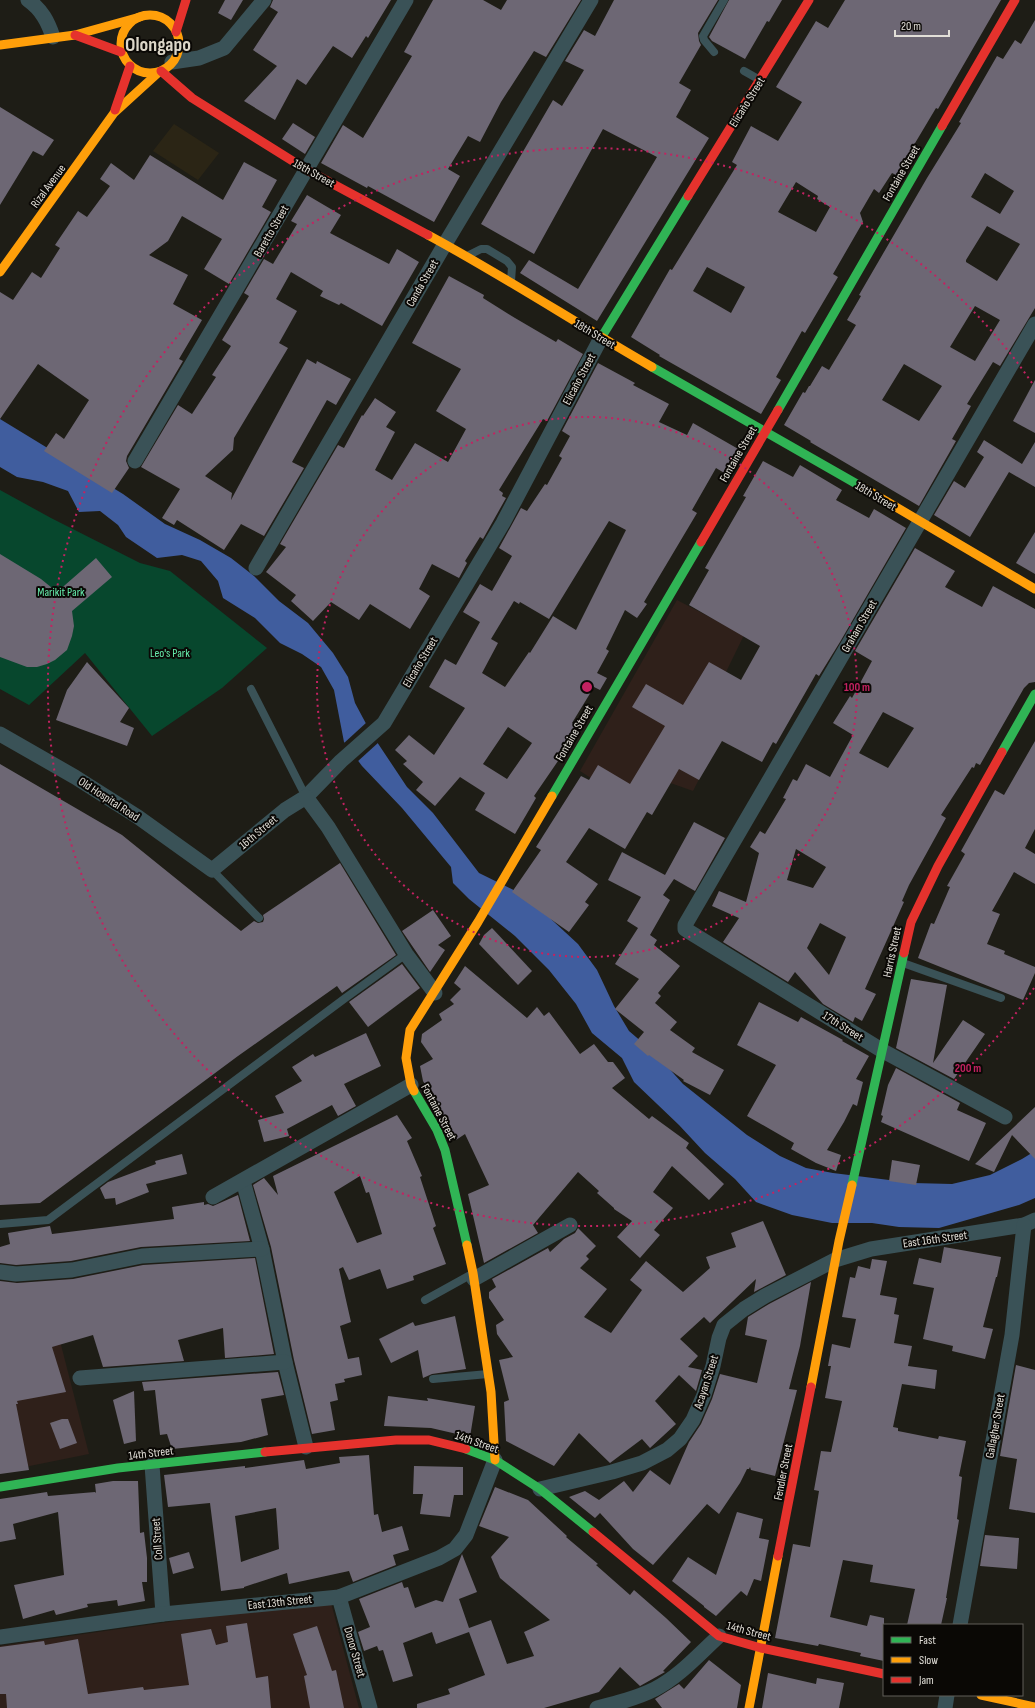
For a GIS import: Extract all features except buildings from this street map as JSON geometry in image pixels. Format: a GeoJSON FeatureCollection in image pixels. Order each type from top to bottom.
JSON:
{"type":"FeatureCollection","features":[{"type":"Feature","properties":{"kind":"main road"},"geometry":{"type":"LineString","coordinates":[[176,32],[186,0]]}},
{"type":"Feature","properties":{"kind":"main road","name":"Elicaño Street"},"geometry":{"type":"LineString","coordinates":[[601,338],[761,80],[808,0]]}},
{"type":"Feature","properties":{"kind":"main road","name":"Fontaine Street"},"geometry":{"type":"LineString","coordinates":[[495,1460],[493,1414],[473,1276],[445,1150],[437,1130],[411,1085],[406,1058],[410,1030],[478,922],[766,431],[1015,0]]}},
{"type":"Feature","properties":{"kind":"main road"},"geometry":{"type":"LineString","coordinates":[[0,44],[76,34],[145,16],[165,19],[172,25],[176,32],[179,48],[164,68],[143,72],[130,66],[121,52],[121,40],[124,30],[131,22],[145,16],[159,5]]}},
{"type":"Feature","properties":{"kind":"main road"},"geometry":{"type":"LineString","coordinates":[[76,34],[121,52]]}},
{"type":"Feature","properties":{"kind":"main road","name":"Rizal Avenue"},"geometry":{"type":"LineString","coordinates":[[114,113],[130,66]]}},
{"type":"Feature","properties":{"kind":"main road","name":"Rizal Avenue"},"geometry":{"type":"LineString","coordinates":[[0,272],[6,253],[114,113],[164,68]]}},
{"type":"Feature","properties":{"kind":"main road","name":"18th Street"},"geometry":{"type":"LineString","coordinates":[[164,68],[192,98],[307,170],[467,256],[601,338],[766,431],[1035,590]]}},
{"type":"Feature","properties":{"kind":"main road","name":"Harris Street"},"geometry":{"type":"LineString","coordinates":[[839,1240],[911,922],[938,866],[1035,694]]}},
{"type":"Feature","properties":{"kind":"main road","name":"Fendler Street"},"geometry":{"type":"LineString","coordinates":[[749,1708],[762,1648],[839,1240]]}},
{"type":"Feature","properties":{"kind":"main road","name":"14th Street"},"geometry":{"type":"LineString","coordinates":[[0,1487],[152,1464],[306,1447],[396,1440],[429,1440],[458,1446],[495,1460],[540,1489],[719,1636],[762,1648],[883,1674]]}},
{"type":"Feature","properties":{"kind":"main road"},"geometry":{"type":"LineString","coordinates":[[986,1696],[1035,1707]]}},
{"type":"Feature","properties":{"kind":"street"},"geometry":{"type":"LineString","coordinates":[[28,0],[34,4],[48,20],[53,38]]}},
{"type":"Feature","properties":{"kind":"street"},"geometry":{"type":"LineString","coordinates":[[164,68],[199,58],[224,48],[264,0]]}},
{"type":"Feature","properties":{"kind":"street","name":"Baretto Street"},"geometry":{"type":"LineString","coordinates":[[135,461],[406,0]]}},
{"type":"Feature","properties":{"kind":"street","name":"Canda Street"},"geometry":{"type":"LineString","coordinates":[[256,568],[445,244],[591,0]]}},
{"type":"Feature","properties":{"kind":"street","name":"Graham Street"},"geometry":{"type":"LineString","coordinates":[[686,929],[685,925],[689,918],[1035,324]]}},
{"type":"Feature","properties":{"kind":"street","name":"Elicaño Street"},"geometry":{"type":"LineString","coordinates":[[341,761],[384,723],[503,523],[601,338]]}},
{"type":"Feature","properties":{"kind":"street","name":"Old Hospital Road"},"geometry":{"type":"LineString","coordinates":[[0,734],[74,777],[138,817],[212,870]]}},
{"type":"Feature","properties":{"kind":"street","name":"16th Street"},"geometry":{"type":"LineString","coordinates":[[212,870],[285,810],[306,797],[341,761]]}},
{"type":"Feature","properties":{"kind":"street"},"geometry":{"type":"LineString","coordinates":[[306,797],[328,827],[406,954],[435,992]]}},
{"type":"Feature","properties":{"kind":"street","name":"17th Street"},"geometry":{"type":"LineString","coordinates":[[686,929],[883,1051],[1005,1116]]}},
{"type":"Feature","properties":{"kind":"street"},"geometry":{"type":"LineString","coordinates":[[213,1197],[411,1085]]}},
{"type":"Feature","properties":{"kind":"street"},"geometry":{"type":"LineString","coordinates":[[243,1181],[262,1249],[285,1362],[306,1447]]}},
{"type":"Feature","properties":{"kind":"street","name":"East 16th Street"},"geometry":{"type":"LineString","coordinates":[[835,1260],[871,1249],[1030,1223]]}},
{"type":"Feature","properties":{"kind":"street","name":"Gallagher Street"},"geometry":{"type":"LineString","coordinates":[[960,1624],[1012,1335],[1030,1223]]}},
{"type":"Feature","properties":{"kind":"street"},"geometry":{"type":"LineString","coordinates":[[473,1276],[570,1225]]}},
{"type":"Feature","properties":{"kind":"street"},"geometry":{"type":"LineString","coordinates":[[0,1272],[16,1274],[72,1270],[142,1256],[262,1249]]}},
{"type":"Feature","properties":{"kind":"street","name":"Acayan Street"},"geometry":{"type":"LineString","coordinates":[[540,1489],[612,1472],[642,1463],[667,1450],[680,1439],[693,1420],[704,1395],[713,1366],[719,1338],[724,1325],[744,1309],[765,1296],[835,1260]]}},
{"type":"Feature","properties":{"kind":"street"},"geometry":{"type":"LineString","coordinates":[[80,1378],[285,1362]]}},
{"type":"Feature","properties":{"kind":"street","name":"East 13th Street"},"geometry":{"type":"LineString","coordinates":[[0,1637],[163,1614],[339,1597],[438,1558],[455,1549],[466,1535],[495,1460]]}},
{"type":"Feature","properties":{"kind":"street","name":"Coll Street"},"geometry":{"type":"LineString","coordinates":[[152,1464],[163,1614]]}},
{"type":"Feature","properties":{"kind":"street","name":"Donor Street"},"geometry":{"type":"LineString","coordinates":[[339,1597],[370,1708]]}},
{"type":"Feature","properties":{"kind":"street"},"geometry":{"type":"LineString","coordinates":[[597,1708],[634,1698],[656,1688],[677,1674],[719,1636]]}},
{"type":"Feature","properties":{"kind":"street"},"geometry":{"type":"LineString","coordinates":[[945,1708],[947,1696]]}},
{"type":"Feature","properties":{"kind":"lane"},"geometry":{"type":"LineString","coordinates":[[714,52],[704,40],[703,36],[724,0]]}},
{"type":"Feature","properties":{"kind":"lane"},"geometry":{"type":"LineString","coordinates":[[744,71],[761,80]]}},
{"type":"Feature","properties":{"kind":"lane"},"geometry":{"type":"LineString","coordinates":[[467,256],[481,249],[487,249],[508,260],[512,267],[511,282]]}},
{"type":"Feature","properties":{"kind":"lane"},"geometry":{"type":"LineString","coordinates":[[251,689],[306,797]]}},
{"type":"Feature","properties":{"kind":"lane"},"geometry":{"type":"LineString","coordinates":[[212,870],[258,918]]}},
{"type":"Feature","properties":{"kind":"lane"},"geometry":{"type":"LineString","coordinates":[[0,1224],[48,1220],[406,954]]}},
{"type":"Feature","properties":{"kind":"lane"},"geometry":{"type":"LineString","coordinates":[[902,963],[1001,998]]}},
{"type":"Feature","properties":{"kind":"lane"},"geometry":{"type":"LineString","coordinates":[[425,1300],[473,1276]]}},
{"type":"Feature","properties":{"kind":"lane"},"geometry":{"type":"LineString","coordinates":[[433,1379],[488,1374]]}},
{"type":"Feature","properties":{"kind":"shaded area"},"geometry":{"type":"Polygon","coordinates":[[[174,124],[219,153],[198,180],[153,151],[174,124]]]}},
{"type":"Feature","properties":{"kind":"shaded area"},"geometry":{"type":"Polygon","coordinates":[[[677,600],[744,635],[694,738],[713,752],[693,791],[662,780],[642,811],[580,771],[677,600]]]}},
{"type":"Feature","properties":{"kind":"shaded area"},"geometry":{"type":"Polygon","coordinates":[[[0,1298],[49,1298],[89,1454],[0,1472],[0,1298]]]}},
{"type":"Feature","properties":{"kind":"shaded area"},"geometry":{"type":"Polygon","coordinates":[[[330,1599],[359,1708],[0,1708],[0,1646],[330,1599]]]}},
{"type":"Feature","properties":{"kind":"green space"},"geometry":{"type":"Polygon","coordinates":[[[0,490],[51,518],[140,563],[170,571],[267,648],[222,688],[152,736],[85,653],[29,705],[0,689],[0,490]]]}},
{"type":"Feature","properties":{"kind":"water"},"geometry":{"type":"Polygon","coordinates":[[[0,419],[123,494],[165,524],[200,540],[231,558],[254,576],[279,601],[308,623],[333,653],[348,677],[355,703],[371,733],[407,787],[433,813],[479,873],[534,900],[552,920],[578,944],[597,970],[614,1006],[629,1031],[657,1055],[683,1084],[747,1135],[780,1156],[806,1168],[833,1173],[913,1183],[952,1184],[990,1175],[1035,1151],[1035,1198],[1019,1205],[939,1228],[899,1227],[872,1223],[832,1223],[792,1215],[756,1202],[735,1179],[705,1153],[679,1125],[634,1082],[622,1058],[592,1033],[576,1004],[549,970],[515,936],[469,899],[453,883],[451,867],[402,808],[362,766],[344,742],[334,690],[321,667],[302,654],[280,643],[255,618],[223,598],[218,581],[201,561],[182,555],[157,558],[126,537],[118,525],[100,511],[79,512],[68,491],[43,482],[17,477],[0,467],[0,419]]]}},
{"type":"Feature","properties":{"kind":"pier"},"geometry":{"type":"Polygon","coordinates":[[[367,722],[379,742],[357,762],[343,744],[367,722]]]}},
{"type":"Feature","properties":{"kind":"traffic: fast"},"geometry":{"type":"LineString","coordinates":[[778,410],[942,126]]}},
{"type":"Feature","properties":{"kind":"traffic: fast"},"geometry":{"type":"LineString","coordinates":[[601,338],[688,196]]}},
{"type":"Feature","properties":{"kind":"traffic: fast"},"geometry":{"type":"LineString","coordinates":[[652,367],[862,487]]}},
{"type":"Feature","properties":{"kind":"traffic: fast"},"geometry":{"type":"LineString","coordinates":[[552,796],[701,542]]}},
{"type":"Feature","properties":{"kind":"traffic: fast"},"geometry":{"type":"LineString","coordinates":[[1002,752],[1035,694]]}},
{"type":"Feature","properties":{"kind":"traffic: fast"},"geometry":{"type":"LineString","coordinates":[[852,1185],[904,953]]}},
{"type":"Feature","properties":{"kind":"traffic: fast"},"geometry":{"type":"LineString","coordinates":[[414,1091],[437,1130],[445,1150],[467,1245]]}},
{"type":"Feature","properties":{"kind":"traffic: fast"},"geometry":{"type":"LineString","coordinates":[[466,1449],[495,1460],[540,1489],[593,1532]]}},
{"type":"Feature","properties":{"kind":"traffic: fast"},"geometry":{"type":"LineString","coordinates":[[0,1487],[118,1468],[265,1452]]}},
{"type":"Feature","properties":{"kind":"traffic: slow"},"geometry":{"type":"LineString","coordinates":[[150,15],[161,17],[174,28],[177,33],[179,44],[177,55],[166,68],[161,71],[150,73],[139,71],[126,60],[123,55],[121,44],[123,33],[134,20],[139,17],[150,15]]}},
{"type":"Feature","properties":{"kind":"traffic: slow"},"geometry":{"type":"LineString","coordinates":[[0,45],[75,35],[140,17]]}},
{"type":"Feature","properties":{"kind":"traffic: slow"},"geometry":{"type":"LineString","coordinates":[[0,272],[114,113],[159,72]]}},
{"type":"Feature","properties":{"kind":"traffic: slow"},"geometry":{"type":"LineString","coordinates":[[428,235],[485,267],[652,367]]}},
{"type":"Feature","properties":{"kind":"traffic: slow"},"geometry":{"type":"LineString","coordinates":[[862,487],[1035,589]]}},
{"type":"Feature","properties":{"kind":"traffic: slow"},"geometry":{"type":"LineString","coordinates":[[414,1091],[411,1085],[406,1058],[410,1030],[478,922],[552,796]]}},
{"type":"Feature","properties":{"kind":"traffic: slow"},"geometry":{"type":"LineString","coordinates":[[811,1387],[839,1241],[852,1185]]}},
{"type":"Feature","properties":{"kind":"traffic: slow"},"geometry":{"type":"LineString","coordinates":[[467,1245],[473,1273],[491,1392],[495,1460]]}},
{"type":"Feature","properties":{"kind":"traffic: slow"},"geometry":{"type":"LineString","coordinates":[[749,1708],[778,1556]]}},
{"type":"Feature","properties":{"kind":"traffic: slow"},"geometry":{"type":"LineString","coordinates":[[986,1696],[1035,1707]]}},
{"type":"Feature","properties":{"kind":"traffic: jam"},"geometry":{"type":"LineString","coordinates":[[176,32],[186,0]]}},
{"type":"Feature","properties":{"kind":"traffic: jam"},"geometry":{"type":"LineString","coordinates":[[688,196],[809,0]]}},
{"type":"Feature","properties":{"kind":"traffic: jam"},"geometry":{"type":"LineString","coordinates":[[942,126],[1015,0]]}},
{"type":"Feature","properties":{"kind":"traffic: jam"},"geometry":{"type":"LineString","coordinates":[[75,35],[121,52]]}},
{"type":"Feature","properties":{"kind":"traffic: jam"},"geometry":{"type":"LineString","coordinates":[[115,110],[130,66]]}},
{"type":"Feature","properties":{"kind":"traffic: jam"},"geometry":{"type":"LineString","coordinates":[[161,71],[192,98],[307,170],[428,235]]}},
{"type":"Feature","properties":{"kind":"traffic: jam"},"geometry":{"type":"LineString","coordinates":[[701,542],[778,410]]}},
{"type":"Feature","properties":{"kind":"traffic: jam"},"geometry":{"type":"LineString","coordinates":[[904,953],[911,922],[938,866],[1002,752]]}},
{"type":"Feature","properties":{"kind":"traffic: jam"},"geometry":{"type":"LineString","coordinates":[[778,1556],[811,1387]]}},
{"type":"Feature","properties":{"kind":"traffic: jam"},"geometry":{"type":"LineString","coordinates":[[265,1452],[396,1440],[429,1440],[466,1449]]}},
{"type":"Feature","properties":{"kind":"traffic: jam"},"geometry":{"type":"LineString","coordinates":[[593,1532],[719,1636],[761,1648],[883,1674]]}},
{"type":"Feature","properties":{"kind":"district","name":"Olongapo"},"geometry":{"type":"Point","coordinates":[158,44]}},
{"type":"Feature","properties":{"kind":"park label","name":"Marikit Park"},"geometry":{"type":"Point","coordinates":[61,592]}},
{"type":"Feature","properties":{"kind":"park label","name":"Leo's Park"},"geometry":{"type":"Point","coordinates":[170,653]}}]}
